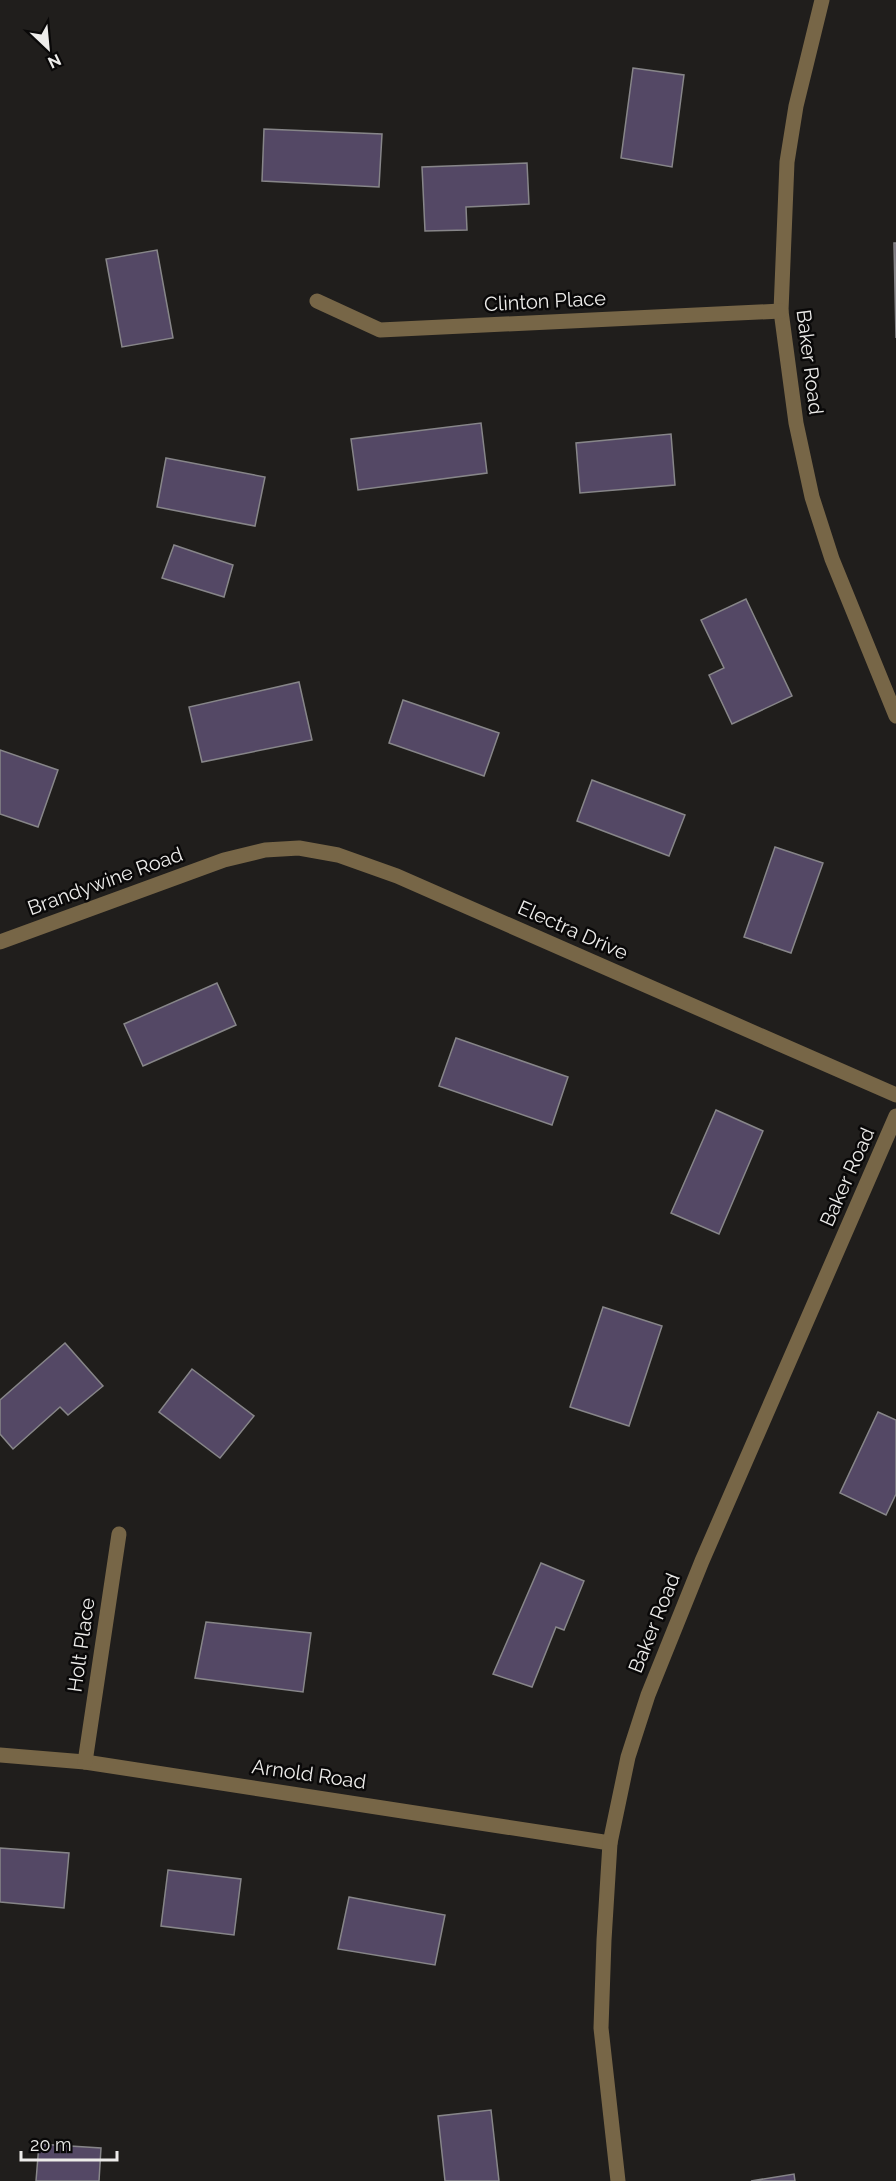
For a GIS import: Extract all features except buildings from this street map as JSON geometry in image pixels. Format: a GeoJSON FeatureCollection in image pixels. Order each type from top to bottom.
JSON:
{"type":"FeatureCollection","features":[{"type":"Feature","properties":{"kind":"street","name":"Baker Road"},"geometry":{"type":"LineString","coordinates":[[822,0],[799,95],[787,162],[781,311],[796,423],[812,497],[832,559],[896,716]]}},
{"type":"Feature","properties":{"kind":"street","name":"Clinton Place"},"geometry":{"type":"LineString","coordinates":[[317,301],[380,330],[781,311]]}},
{"type":"Feature","properties":{"kind":"street","name":"Electra Drive"},"geometry":{"type":"LineString","coordinates":[[224,860],[265,850],[299,848],[338,855],[397,876],[896,1095]]}},
{"type":"Feature","properties":{"kind":"street","name":"Brandywine Road"},"geometry":{"type":"LineString","coordinates":[[0,942],[224,860]]}},
{"type":"Feature","properties":{"kind":"street","name":"Baker Road"},"geometry":{"type":"LineString","coordinates":[[618,2181],[601,2028],[610,1843],[628,1757],[655,1677],[702,1561],[896,1116]]}},
{"type":"Feature","properties":{"kind":"street","name":"Holt Place"},"geometry":{"type":"LineString","coordinates":[[85,1762],[119,1534]]}},
{"type":"Feature","properties":{"kind":"street","name":"Arnold Road"},"geometry":{"type":"LineString","coordinates":[[0,1755],[85,1762],[610,1843]]}}]}
